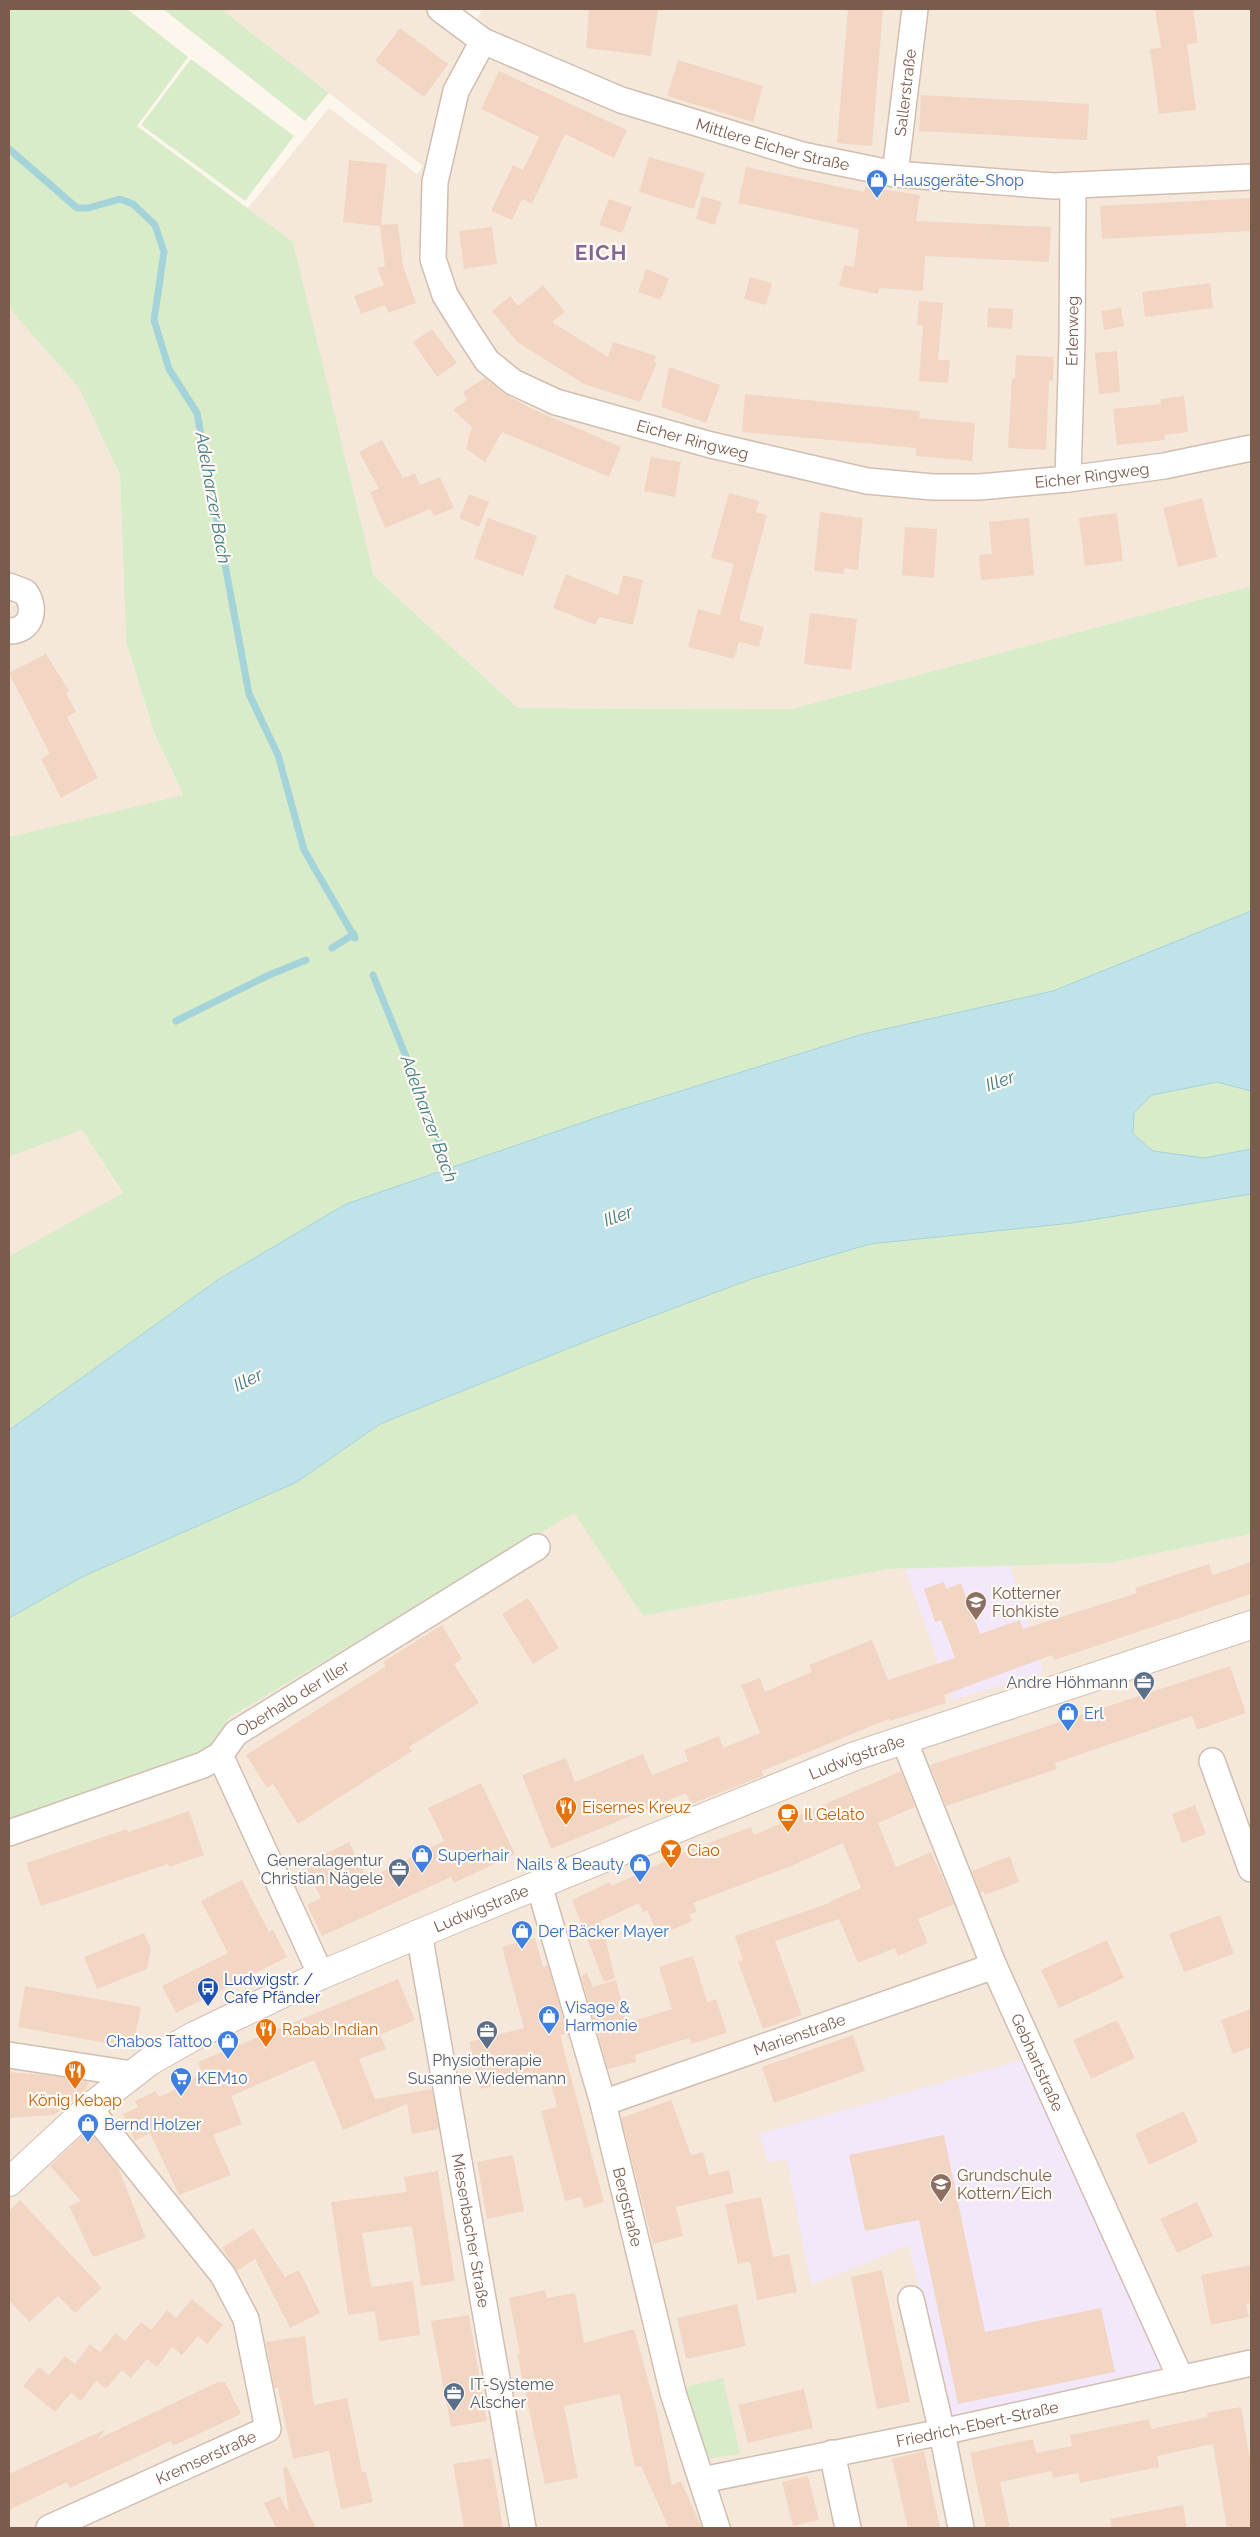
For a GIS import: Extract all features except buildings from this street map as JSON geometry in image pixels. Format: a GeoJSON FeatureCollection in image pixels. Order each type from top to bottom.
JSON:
{"type":"FeatureCollection","features":[{"type":"Feature","properties":{"kind":"street","name":"Mittlere Eicher Straße"},"geometry":{"type":"LineString","coordinates":[[440,9],[483,41],[621,100],[673,118],[802,155],[895,174],[1054,186],[1251,177]]}},
{"type":"Feature","properties":{"kind":"street","name":"Sallerstraße"},"geometry":{"type":"LineString","coordinates":[[895,174],[915,9]]}},
{"type":"Feature","properties":{"kind":"street","name":"Eicher Ringweg"},"geometry":{"type":"LineString","coordinates":[[483,41],[456,91],[435,182],[433,259],[445,295],[468,332],[487,360],[513,382],[556,402],[711,446],[867,481],[933,487],[970,487],[1068,479],[1164,466],[1251,448]]}},
{"type":"Feature","properties":{"kind":"street","name":"Erlenweg"},"geometry":{"type":"LineString","coordinates":[[1068,479],[1072,340],[1073,185]]}},
{"type":"Feature","properties":{"kind":"street"},"geometry":{"type":"LineString","coordinates":[[9,586],[25,592],[32,605],[32,612],[26,625],[20,629],[9,631]]}},
{"type":"Feature","properties":{"kind":"street","name":"Oberhalb der Iller"},"geometry":{"type":"LineString","coordinates":[[9,1832],[203,1765],[220,1755],[236,1733],[537,1548]]}},
{"type":"Feature","properties":{"kind":"street","name":"Ludwigstraße"},"geometry":{"type":"LineString","coordinates":[[9,2182],[89,2108],[150,2061],[194,2036],[321,1976],[539,1884],[855,1756],[1251,1625]]}},
{"type":"Feature","properties":{"kind":"street","name":"Gebhartstraße"},"geometry":{"type":"LineString","coordinates":[[904,1740],[994,1966],[1180,2379]]}},
{"type":"Feature","properties":{"kind":"street"},"geometry":{"type":"LineString","coordinates":[[220,1755],[321,1976]]}},
{"type":"Feature","properties":{"kind":"street"},"geometry":{"type":"LineString","coordinates":[[1212,1761],[1251,1869]]}},
{"type":"Feature","properties":{"kind":"street","name":"Bergstraße"},"geometry":{"type":"LineString","coordinates":[[539,1884],[603,2103],[673,2393],[717,2528]]}},
{"type":"Feature","properties":{"kind":"street","name":"Miesenbacher Straße"},"geometry":{"type":"LineString","coordinates":[[419,1934],[524,2528]]}},
{"type":"Feature","properties":{"kind":"street","name":"Marienstraße"},"geometry":{"type":"LineString","coordinates":[[603,2103],[994,1966]]}},
{"type":"Feature","properties":{"kind":"street"},"geometry":{"type":"LineString","coordinates":[[9,2055],[132,2074]]}},
{"type":"Feature","properties":{"kind":"street","name":"Kremserstraße"},"geometry":{"type":"LineString","coordinates":[[49,2528],[268,2429],[246,2319],[223,2275],[89,2108]]}},
{"type":"Feature","properties":{"kind":"street"},"geometry":{"type":"LineString","coordinates":[[911,2299],[942,2432],[961,2528]]}},
{"type":"Feature","properties":{"kind":"street","name":"Friedrich-Ebert-Straße"},"geometry":{"type":"LineString","coordinates":[[702,2480],[942,2432],[1251,2363]]}},
{"type":"Feature","properties":{"kind":"street"},"geometry":{"type":"LineString","coordinates":[[832,2454],[848,2528]]}},
{"type":"Feature","properties":{"kind":"shaded area"},"geometry":{"type":"Polygon","coordinates":[[[221,9],[429,9],[467,38],[482,9],[1251,9],[1251,586],[791,709],[518,708],[374,576],[293,243],[247,209],[329,108],[417,174],[423,166],[221,9]]]}},
{"type":"Feature","properties":{"kind":"shaded area"},"geometry":{"type":"Polygon","coordinates":[[[9,308],[79,388],[120,475],[126,642],[155,735],[183,796],[9,837],[9,308]]]}},
{"type":"Feature","properties":{"kind":"shaded area"},"geometry":{"type":"Polygon","coordinates":[[[82,1130],[123,1194],[9,1256],[9,1157],[82,1130]]]}},
{"type":"Feature","properties":{"kind":"shaded area"},"geometry":{"type":"Polygon","coordinates":[[[574,1512],[643,1616],[889,1569],[1109,1563],[1251,1534],[1251,2528],[9,2528],[9,1824],[201,1759],[230,1717],[574,1512]]]}},
{"type":"Feature","properties":{"kind":"shaded area","name":"Kotterner Flohkiste"},"geometry":{"type":"Polygon","coordinates":[[[1010,1566],[1044,1672],[952,1700],[905,1569],[1010,1566]]]}},
{"type":"Feature","properties":{"kind":"shaded area","name":"Grundschule Kottern/Eich"},"geometry":{"type":"Polygon","coordinates":[[[1022,2060],[1164,2371],[950,2420],[909,2245],[811,2285],[787,2160],[768,2162],[759,2134],[1022,2060]]]}},
{"type":"Feature","properties":{"kind":"green space"},"geometry":{"type":"Polygon","coordinates":[[[9,9],[127,9],[188,57],[137,126],[293,242],[374,576],[518,708],[791,709],[1251,586],[1251,911],[1053,991],[863,1034],[604,1115],[346,1204],[219,1279],[9,1430],[9,1256],[123,1193],[82,1130],[9,1157],[9,837],[183,795],[155,735],[126,642],[120,475],[79,388],[9,308],[9,9]]]}},
{"type":"Feature","properties":{"kind":"green space"},"geometry":{"type":"Polygon","coordinates":[[[163,9],[221,9],[329,93],[305,121],[163,9]]]}},
{"type":"Feature","properties":{"kind":"green space"},"geometry":{"type":"Polygon","coordinates":[[[191,59],[294,136],[245,201],[141,125],[191,59]]]}},
{"type":"Feature","properties":{"kind":"green space"},"geometry":{"type":"Polygon","coordinates":[[[1217,1082],[1251,1091],[1251,1149],[1204,1158],[1153,1151],[1133,1134],[1134,1113],[1152,1095],[1217,1082]]]}},
{"type":"Feature","properties":{"kind":"green space"},"geometry":{"type":"Polygon","coordinates":[[[1251,1194],[1251,1534],[1109,1563],[889,1569],[643,1616],[574,1513],[230,1717],[201,1759],[9,1824],[9,1618],[84,1576],[297,1482],[380,1424],[597,1337],[754,1278],[870,1244],[1072,1223],[1251,1194]]]}},
{"type":"Feature","properties":{"kind":"green space"},"geometry":{"type":"Polygon","coordinates":[[[723,2378],[740,2454],[711,2458],[698,2450],[684,2387],[723,2378]]]}},
{"type":"Feature","properties":{"kind":"water","name":"Iller"},"geometry":{"type":"Polygon","coordinates":[[[1251,911],[1251,1091],[1217,1082],[1152,1095],[1134,1113],[1133,1134],[1153,1151],[1204,1158],[1251,1149],[1251,1194],[1072,1223],[870,1244],[754,1278],[597,1337],[380,1424],[297,1482],[84,1576],[9,1618],[9,1430],[219,1279],[346,1204],[604,1115],[863,1034],[1053,991],[1251,911]]]}},
{"type":"Feature","properties":{"kind":"waterway","name":"Adelharzer Bach"},"geometry":{"type":"LineString","coordinates":[[9,149],[77,208],[88,208],[120,199],[133,204],[155,225],[164,252],[154,320],[169,369],[197,413],[249,694],[278,755],[304,850],[355,938]]}},
{"type":"Feature","properties":{"kind":"waterway"},"geometry":{"type":"LineString","coordinates":[[332,948],[354,934]]}},
{"type":"Feature","properties":{"kind":"waterway"},"geometry":{"type":"LineString","coordinates":[[176,1021],[269,975],[306,960]]}},
{"type":"Feature","properties":{"kind":"waterway","name":"Adelharzer Bach"},"geometry":{"type":"LineString","coordinates":[[373,975],[426,1106],[452,1177]]}},
{"type":"Feature","properties":{"kind":"place","name":"Hausgeräte-Shop"},"geometry":{"type":"Point","coordinates":[877,199]}},
{"type":"Feature","properties":{"kind":"place","name":"Kotterner Flohkiste"},"geometry":{"type":"Point","coordinates":[976,1621]}},
{"type":"Feature","properties":{"kind":"place","name":"Andre Höhmann"},"geometry":{"type":"Point","coordinates":[1144,1701]}},
{"type":"Feature","properties":{"kind":"place","name":"Erl"},"geometry":{"type":"Point","coordinates":[1068,1732]}},
{"type":"Feature","properties":{"kind":"place","name":"Eisernes Kreuz"},"geometry":{"type":"Point","coordinates":[566,1826]}},
{"type":"Feature","properties":{"kind":"place","name":"Il Gelato"},"geometry":{"type":"Point","coordinates":[788,1833]}},
{"type":"Feature","properties":{"kind":"place","name":"Ciao"},"geometry":{"type":"Point","coordinates":[671,1869]}},
{"type":"Feature","properties":{"kind":"place","name":"Superhair"},"geometry":{"type":"Point","coordinates":[422,1874]}},
{"type":"Feature","properties":{"kind":"place","name":"Nails & Beauty"},"geometry":{"type":"Point","coordinates":[640,1883]}},
{"type":"Feature","properties":{"kind":"place","name":"Generalagentur Christian Nägele"},"geometry":{"type":"Point","coordinates":[399,1888]}},
{"type":"Feature","properties":{"kind":"place","name":"Der Bäcker Mayer"},"geometry":{"type":"Point","coordinates":[522,1950]}},
{"type":"Feature","properties":{"kind":"place","name":"Ludwigstr. / Cafe Pfänder"},"geometry":{"type":"Point","coordinates":[208,2007]}},
{"type":"Feature","properties":{"kind":"place","name":"Visage & Harmonie"},"geometry":{"type":"Point","coordinates":[549,2035]}},
{"type":"Feature","properties":{"kind":"place","name":"Rabab Indian"},"geometry":{"type":"Point","coordinates":[266,2048]}},
{"type":"Feature","properties":{"kind":"place","name":"Physiotherapie Susanne Wiedemann"},"geometry":{"type":"Point","coordinates":[487,2050]}},
{"type":"Feature","properties":{"kind":"place","name":"Chabos Tattoo"},"geometry":{"type":"Point","coordinates":[228,2060]}},
{"type":"Feature","properties":{"kind":"place","name":"König Kebap"},"geometry":{"type":"Point","coordinates":[75,2090]}},
{"type":"Feature","properties":{"kind":"place","name":"KEM10"},"geometry":{"type":"Point","coordinates":[181,2097]}},
{"type":"Feature","properties":{"kind":"place","name":"Bernd Holzer"},"geometry":{"type":"Point","coordinates":[88,2143]}},
{"type":"Feature","properties":{"kind":"place","name":"Grundschule Kottern/Eich"},"geometry":{"type":"Point","coordinates":[941,2203]}},
{"type":"Feature","properties":{"kind":"place","name":"IT-Systeme Alscher"},"geometry":{"type":"Point","coordinates":[454,2412]}},
{"type":"Feature","properties":{"kind":"district","name":"EICH"},"geometry":{"type":"Point","coordinates":[601,253]}}]}
